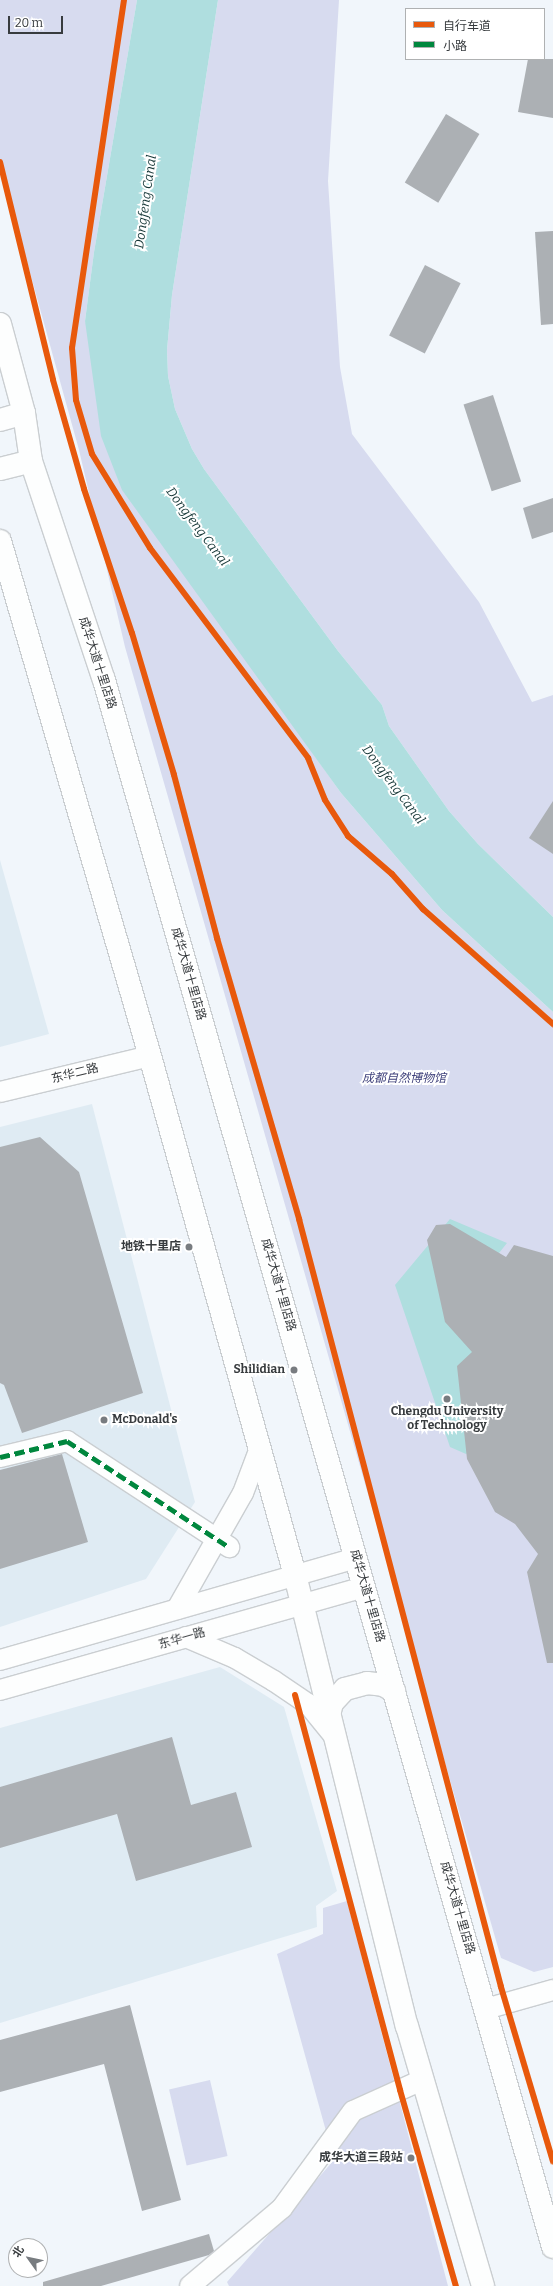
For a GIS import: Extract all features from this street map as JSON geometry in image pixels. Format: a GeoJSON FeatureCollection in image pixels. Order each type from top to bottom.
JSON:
{"type":"FeatureCollection","features":[{"type":"Feature","properties":{"kind":"main road","name":"成华大道十里店路"},"geometry":{"type":"LineString","coordinates":[[0,324],[24,413],[31,461],[104,680],[553,2247]]}},
{"type":"Feature","properties":{"kind":"main road"},"geometry":{"type":"LineString","coordinates":[[0,420],[24,413]]}},
{"type":"Feature","properties":{"kind":"main road"},"geometry":{"type":"LineString","coordinates":[[0,469],[31,461]]}},
{"type":"Feature","properties":{"kind":"main road"},"geometry":{"type":"LineString","coordinates":[[0,541],[150,1056],[260,1448],[303,1604],[334,1736],[422,2080],[483,2286]]}},
{"type":"Feature","properties":{"kind":"main road"},"geometry":{"type":"LineString","coordinates":[[329,1715],[332,1703],[345,1689],[367,1683],[383,1685],[394,1691]]}},
{"type":"Feature","properties":{"kind":"street","name":"东华二路"},"geometry":{"type":"LineString","coordinates":[[0,1092],[150,1056]]}},
{"type":"Feature","properties":{"kind":"street"},"geometry":{"type":"LineString","coordinates":[[0,1457],[68,1441],[223,1543]]}},
{"type":"Feature","properties":{"kind":"street"},"geometry":{"type":"LineString","coordinates":[[177,1609],[223,1543],[260,1448]]}},
{"type":"Feature","properties":{"kind":"street"},"geometry":{"type":"LineString","coordinates":[[0,1660],[356,1558]]}},
{"type":"Feature","properties":{"kind":"street","name":"东华一路"},"geometry":{"type":"LineString","coordinates":[[0,1690],[364,1587]]}},
{"type":"Feature","properties":{"kind":"street"},"geometry":{"type":"LineString","coordinates":[[186,1637],[235,1658],[274,1681],[308,1704],[334,1736]]}},
{"type":"Feature","properties":{"kind":"street"},"geometry":{"type":"LineString","coordinates":[[486,2009],[553,1990]]}},
{"type":"Feature","properties":{"kind":"street"},"geometry":{"type":"LineString","coordinates":[[190,2286],[282,2208],[353,2111],[422,2080]]}},
{"type":"Feature","properties":{"kind":"shaded area"},"geometry":{"type":"Polygon","coordinates":[[[0,860],[49,1034],[0,1047],[0,860]]]}},
{"type":"Feature","properties":{"kind":"shaded area"},"geometry":{"type":"Polygon","coordinates":[[[92,1104],[195,1502],[146,1579],[0,1627],[0,1127],[92,1104]]]}},
{"type":"Feature","properties":{"kind":"shaded area"},"geometry":{"type":"Polygon","coordinates":[[[220,1667],[284,1707],[337,1891],[316,1906],[317,1927],[0,2023],[0,1728],[220,1667]]]}},
{"type":"Feature","properties":{"kind":"green space","name":"成都自然博物馆"},"geometry":{"type":"Polygon","coordinates":[[[0,0],[137,0],[94,252],[85,321],[236,645],[341,793],[442,910],[553,1012],[553,1967],[534,1972],[501,1958],[125,647],[79,450],[0,164],[0,0]]]}},
{"type":"Feature","properties":{"kind":"green space"},"geometry":{"type":"Polygon","coordinates":[[[218,0],[339,0],[328,181],[340,367],[352,434],[479,602],[532,702],[553,695],[553,917],[478,844],[449,811],[389,726],[382,705],[338,651],[204,469],[192,449],[175,409],[168,376],[167,350],[172,295],[218,0]]]}},
{"type":"Feature","properties":{"kind":"green space"},"geometry":{"type":"Polygon","coordinates":[[[347,1901],[448,2286],[229,2286],[227,2282],[334,2160],[277,1954],[323,1934],[323,1908],[347,1901]]]}},
{"type":"Feature","properties":{"kind":"green space"},"geometry":{"type":"Polygon","coordinates":[[[210,2080],[228,2156],[187,2165],[169,2089],[210,2080]]]}},
{"type":"Feature","properties":{"kind":"water","name":"Dongfeng Canal"},"geometry":{"type":"Polygon","coordinates":[[[137,0],[218,0],[172,295],[167,350],[168,376],[175,409],[192,449],[204,469],[338,651],[382,705],[389,726],[449,811],[478,844],[553,917],[553,1012],[442,910],[341,793],[122,490],[101,436],[85,321],[94,252],[137,0]]]}},
{"type":"Feature","properties":{"kind":"water"},"geometry":{"type":"Polygon","coordinates":[[[450,1219],[507,1243],[461,1301],[491,1437],[466,1454],[450,1447],[395,1285],[450,1219]]]}},
{"type":"Feature","properties":{"kind":"building"},"geometry":{"type":"Polygon","coordinates":[[[553,59],[553,118],[518,112],[528,60],[553,59]]]}},
{"type":"Feature","properties":{"kind":"building"},"geometry":{"type":"Polygon","coordinates":[[[446,114],[479,134],[438,203],[405,183],[446,114]]]}},
{"type":"Feature","properties":{"kind":"building"},"geometry":{"type":"Polygon","coordinates":[[[553,231],[553,324],[541,325],[535,232],[553,231]]]}},
{"type":"Feature","properties":{"kind":"building"},"geometry":{"type":"Polygon","coordinates":[[[425,265],[461,283],[425,354],[389,335],[425,265]]]}},
{"type":"Feature","properties":{"kind":"building"},"geometry":{"type":"Polygon","coordinates":[[[493,395],[521,482],[492,491],[464,405],[493,395]]]}},
{"type":"Feature","properties":{"kind":"building"},"geometry":{"type":"Polygon","coordinates":[[[553,498],[553,532],[532,539],[523,508],[553,498]]]}},
{"type":"Feature","properties":{"kind":"building"},"geometry":{"type":"Polygon","coordinates":[[[553,801],[553,854],[529,838],[553,801]]]}},
{"type":"Feature","properties":{"kind":"building"},"geometry":{"type":"Polygon","coordinates":[[[40,1137],[79,1172],[143,1393],[22,1433],[4,1385],[0,1383],[0,1147],[40,1137]]]}},
{"type":"Feature","properties":{"kind":"building"},"geometry":{"type":"Polygon","coordinates":[[[450,1224],[506,1257],[514,1245],[553,1256],[553,1663],[547,1663],[527,1572],[538,1554],[515,1524],[495,1512],[467,1459],[457,1366],[472,1352],[445,1322],[427,1240],[436,1225],[450,1224]]]}},
{"type":"Feature","properties":{"kind":"building"},"geometry":{"type":"Polygon","coordinates":[[[62,1454],[88,1542],[0,1569],[0,1470],[62,1454]]]}},
{"type":"Feature","properties":{"kind":"building"},"geometry":{"type":"Polygon","coordinates":[[[172,1737],[191,1805],[236,1792],[252,1847],[136,1881],[117,1814],[0,1848],[0,1787],[172,1737]]]}},
{"type":"Feature","properties":{"kind":"building"},"geometry":{"type":"Polygon","coordinates":[[[130,2005],[181,2200],[142,2211],[104,2064],[0,2092],[0,2040],[130,2005]]]}},
{"type":"Feature","properties":{"kind":"building"},"geometry":{"type":"Polygon","coordinates":[[[209,2234],[214,2251],[209,2255],[101,2286],[43,2286],[43,2282],[209,2234]]]}},
{"type":"Feature","properties":{"kind":"marked path"},"geometry":{"type":"LineString","coordinates":[[0,1457],[67,1441],[229,1547]]}},
{"type":"Feature","properties":{"kind":"cycle path"},"geometry":{"type":"LineString","coordinates":[[124,0],[72,348],[76,400],[92,454],[150,548],[308,758],[325,800],[348,836],[392,874],[423,909],[553,1024]]}},
{"type":"Feature","properties":{"kind":"cycle path"},"geometry":{"type":"LineString","coordinates":[[0,162],[53,380],[84,489],[132,633],[174,775],[217,938],[299,1219],[501,1987],[553,2161]]}},
{"type":"Feature","properties":{"kind":"cycle path"},"geometry":{"type":"LineString","coordinates":[[295,1695],[400,2090],[456,2286]]}},
{"type":"Feature","properties":{"kind":"place","name":"地铁十里店"},"geometry":{"type":"Point","coordinates":[189,1247]}},
{"type":"Feature","properties":{"kind":"place","name":"Shilidian"},"geometry":{"type":"Point","coordinates":[294,1370]}},
{"type":"Feature","properties":{"kind":"place","name":"Chengdu University of Technology"},"geometry":{"type":"Point","coordinates":[447,1399]}},
{"type":"Feature","properties":{"kind":"place","name":"McDonald's"},"geometry":{"type":"Point","coordinates":[104,1420]}},
{"type":"Feature","properties":{"kind":"place","name":"成华大道三段站"},"geometry":{"type":"Point","coordinates":[411,2158]}}]}
